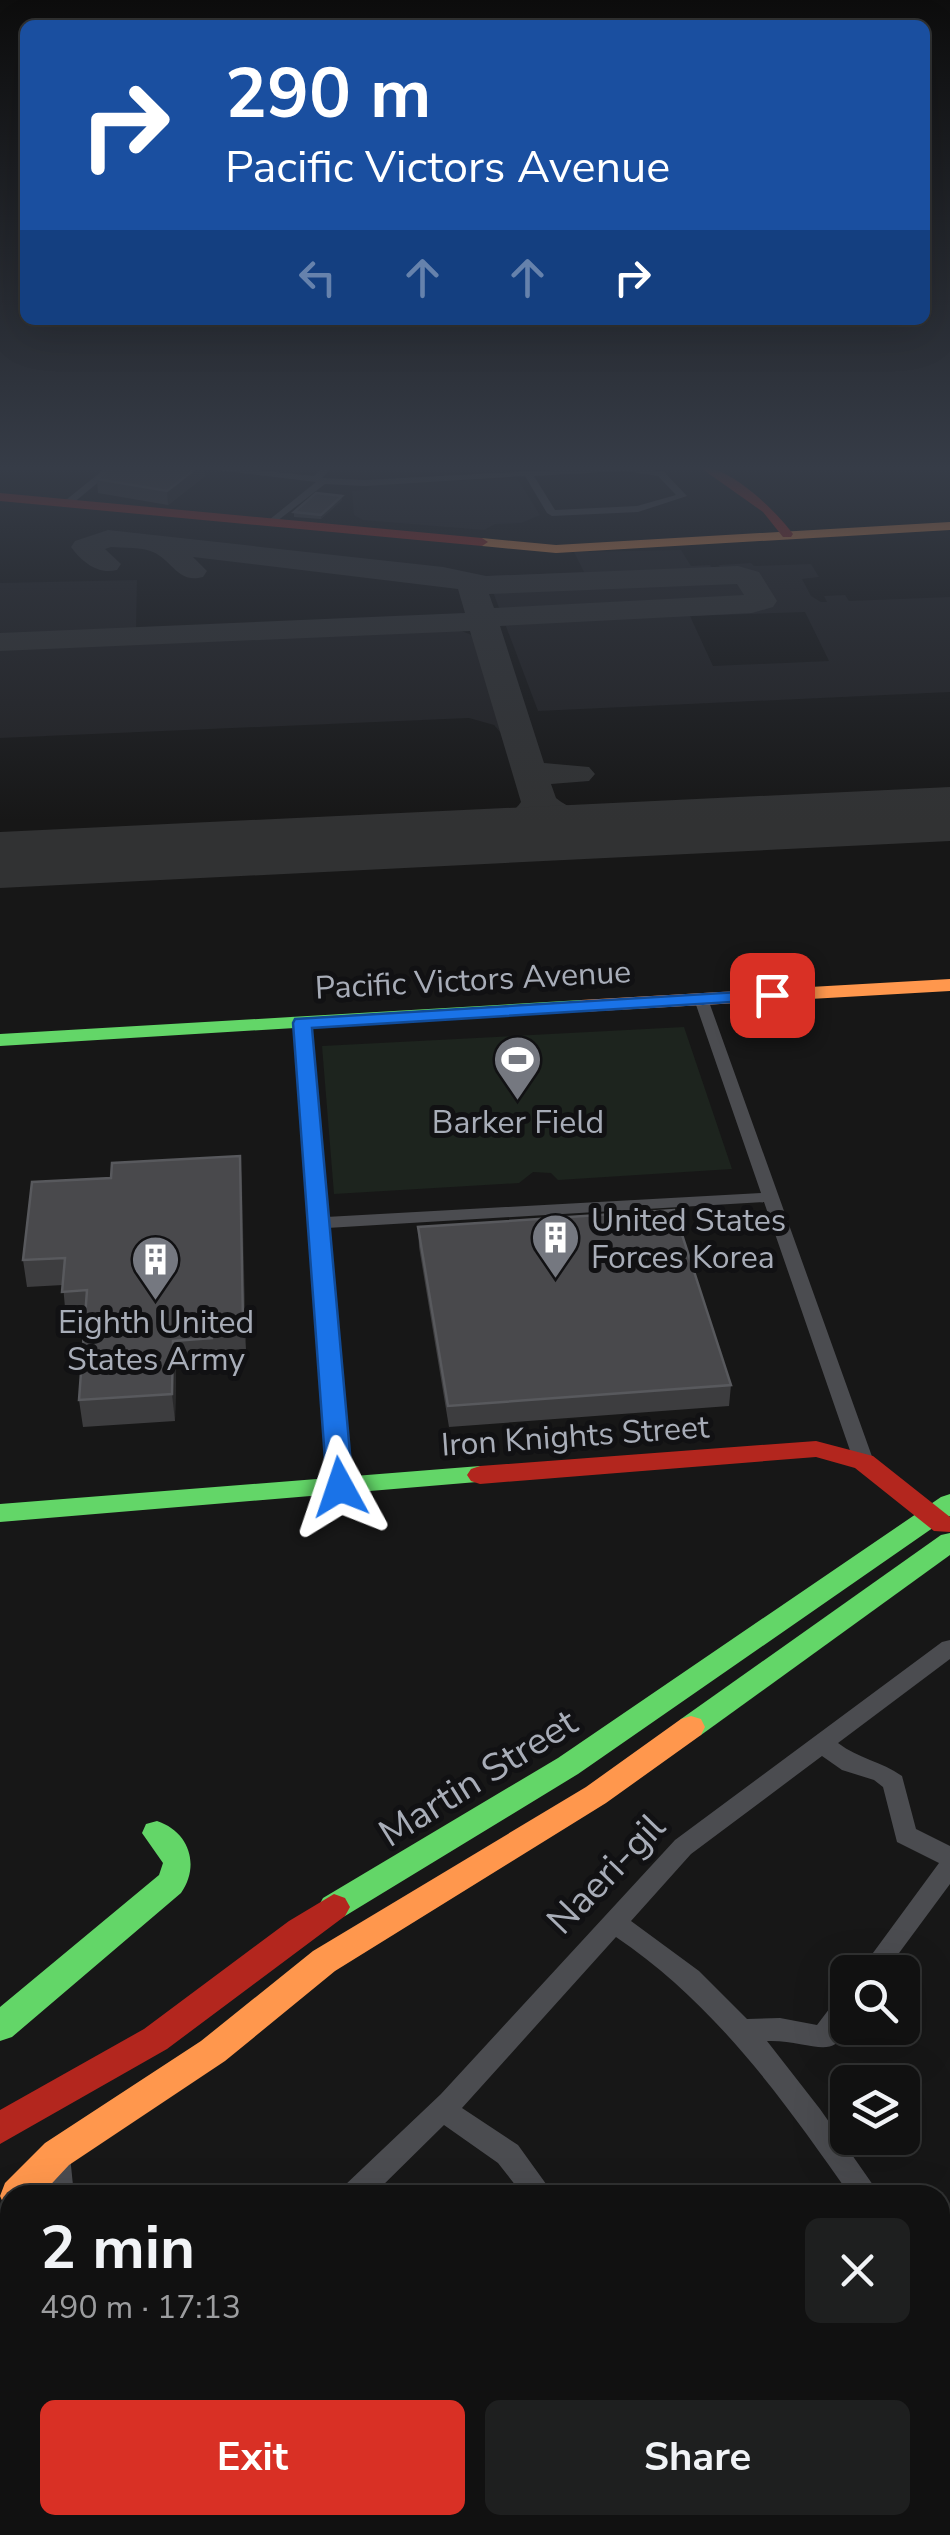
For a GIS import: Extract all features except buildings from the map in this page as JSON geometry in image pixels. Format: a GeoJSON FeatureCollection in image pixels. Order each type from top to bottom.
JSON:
{"type":"FeatureCollection","features":[{"type":"Feature","properties":{"kind":"main road","name":"Pacific Victors Avenue"},"geometry":{"type":"LineString","coordinates":[[0,1040],[950,985]]}},
{"type":"Feature","properties":{"kind":"main road","name":"Iron Knights Street"},"geometry":{"type":"LineString","coordinates":[[0,1513],[816,1449],[864,1462],[941,1509],[950,1531]]}},
{"type":"Feature","properties":{"kind":"main road","name":"Martin Street"},"geometry":{"type":"LineString","coordinates":[[0,2128],[110,2069],[206,2005],[295,1932],[568,1766],[941,1509]]}},
{"type":"Feature","properties":{"kind":"main road"},"geometry":{"type":"LineString","coordinates":[[27,2185],[57,2154],[214,2051],[324,1960],[596,1795],[950,1542]]}},
{"type":"Feature","properties":{"kind":"main road"},"geometry":{"type":"LineString","coordinates":[[0,2027],[170,1884],[177,1874],[178,1860],[158,1834]]}},
{"type":"Feature","properties":{"kind":"street"},"geometry":{"type":"LineString","coordinates":[[701,1000],[864,1462]]}},
{"type":"Feature","properties":{"kind":"street"},"geometry":{"type":"LineString","coordinates":[[302,1023],[340,1487]]}},
{"type":"Feature","properties":{"kind":"street"},"geometry":{"type":"LineString","coordinates":[[318,1224],[770,1196]]}},
{"type":"Feature","properties":{"kind":"street","name":"Naeri-gil"},"geometry":{"type":"LineString","coordinates":[[364,2185],[443,2110],[683,1846],[950,1648]]}},
{"type":"Feature","properties":{"kind":"street"},"geometry":{"type":"LineString","coordinates":[[822,1743],[850,1764],[882,1773],[894,1782],[906,1836],[950,1857]]}},
{"type":"Feature","properties":{"kind":"street"},"geometry":{"type":"LineString","coordinates":[[884,1955],[950,1866]]}},
{"type":"Feature","properties":{"kind":"street"},"geometry":{"type":"LineString","coordinates":[[613,1922],[659,1950],[744,2030],[790,2086],[859,2185]]}},
{"type":"Feature","properties":{"kind":"street"},"geometry":{"type":"LineString","coordinates":[[744,2030],[780,2029],[823,2038],[830,2028]]}},
{"type":"Feature","properties":{"kind":"street"},"geometry":{"type":"LineString","coordinates":[[443,2110],[508,2154],[532,2185]]}},
{"type":"Feature","properties":{"kind":"street"},"geometry":{"type":"LineString","coordinates":[[57,2154],[59,2185]]}},
{"type":"Feature","properties":{"kind":"shaded area"},"geometry":{"type":"Polygon","coordinates":[[[0,584],[137,584],[136,630],[0,636],[0,584]]]}},
{"type":"Feature","properties":{"kind":"shaded area"},"geometry":{"type":"Polygon","coordinates":[[[490,584],[805,584],[811,596],[821,602],[827,602],[824,596],[845,595],[849,601],[950,597],[950,692],[538,711],[490,584]],[[805,612],[690,616],[713,666],[829,661],[805,612]]]}},
{"type":"Feature","properties":{"kind":"shaded area"},"geometry":{"type":"Polygon","coordinates":[[[448,626],[485,640],[513,731],[500,732],[494,725],[469,718],[0,738],[0,645],[448,626]]]}},
{"type":"Feature","properties":{"kind":"shaded area","name":"Barker Field"},"geometry":{"type":"Polygon","coordinates":[[[684,1027],[732,1169],[558,1180],[551,1173],[533,1172],[519,1183],[334,1194],[322,1046],[684,1027]]]}},
{"type":"Feature","properties":{"kind":"taxiway"},"geometry":{"type":"LineString","coordinates":[[471,584],[483,621]]}},
{"type":"Feature","properties":{"kind":"taxiway"},"geometry":{"type":"LineString","coordinates":[[482,584],[504,584]]}},
{"type":"Feature","properties":{"kind":"taxiway"},"geometry":{"type":"LineString","coordinates":[[483,621],[496,617],[752,604],[762,601],[753,584]]}},
{"type":"Feature","properties":{"kind":"taxiway"},"geometry":{"type":"LineString","coordinates":[[0,642],[483,621]]}},
{"type":"Feature","properties":{"kind":"taxiway"},"geometry":{"type":"LineString","coordinates":[[483,621],[539,802]]}},
{"type":"Feature","properties":{"kind":"taxiway"},"geometry":{"type":"LineString","coordinates":[[530,773],[577,774]]}},
{"type":"Feature","properties":{"kind":"taxiway"},"geometry":{"type":"LineString","coordinates":[[466,837],[518,824],[534,812],[539,802]]}},
{"type":"Feature","properties":{"kind":"taxiway"},"geometry":{"type":"LineString","coordinates":[[539,802],[570,821],[630,829]]}},
{"type":"Feature","properties":{"kind":"runway"},"geometry":{"type":"LineString","coordinates":[[0,860],[950,814]]}},
{"type":"Feature","properties":{"kind":"traffic: fast"},"geometry":{"type":"LineString","coordinates":[[0,1040],[581,1006]]}},
{"type":"Feature","properties":{"kind":"traffic: fast"},"geometry":{"type":"LineString","coordinates":[[0,1513],[480,1475]]}},
{"type":"Feature","properties":{"kind":"traffic: fast"},"geometry":{"type":"LineString","coordinates":[[334,1907],[568,1766],[950,1503]]}},
{"type":"Feature","properties":{"kind":"traffic: fast"},"geometry":{"type":"LineString","coordinates":[[691,1727],[950,1542]]}},
{"type":"Feature","properties":{"kind":"traffic: fast"},"geometry":{"type":"LineString","coordinates":[[0,2027],[170,1884],[177,1874],[178,1860],[157,1833]]}},
{"type":"Feature","properties":{"kind":"traffic: slow"},"geometry":{"type":"LineString","coordinates":[[581,1006],[950,985]]}},
{"type":"Feature","properties":{"kind":"traffic: slow"},"geometry":{"type":"LineString","coordinates":[[27,2185],[57,2154],[213,2051],[324,1961],[596,1795],[691,1727]]}},
{"type":"Feature","properties":{"kind":"traffic: jam"},"geometry":{"type":"LineString","coordinates":[[480,1475],[816,1449],[864,1462],[943,1525]]}},
{"type":"Feature","properties":{"kind":"traffic: jam"},"geometry":{"type":"LineString","coordinates":[[0,2128],[156,2039],[334,1907]]}},
{"type":"Feature","properties":{"kind":"place","name":"Barker Field"},"geometry":{"type":"Point","coordinates":[518,1102]}},
{"type":"Feature","properties":{"kind":"place","name":"United States Forces Korea"},"geometry":{"type":"Point","coordinates":[556,1280]}},
{"type":"Feature","properties":{"kind":"place","name":"Eighth United States Army"},"geometry":{"type":"Point","coordinates":[156,1302]}},
{"type":"Feature","properties":{"kind":"route"},"geometry":{"type":"LineString","coordinates":[[340,1487],[302,1023],[772,995]]}}]}
